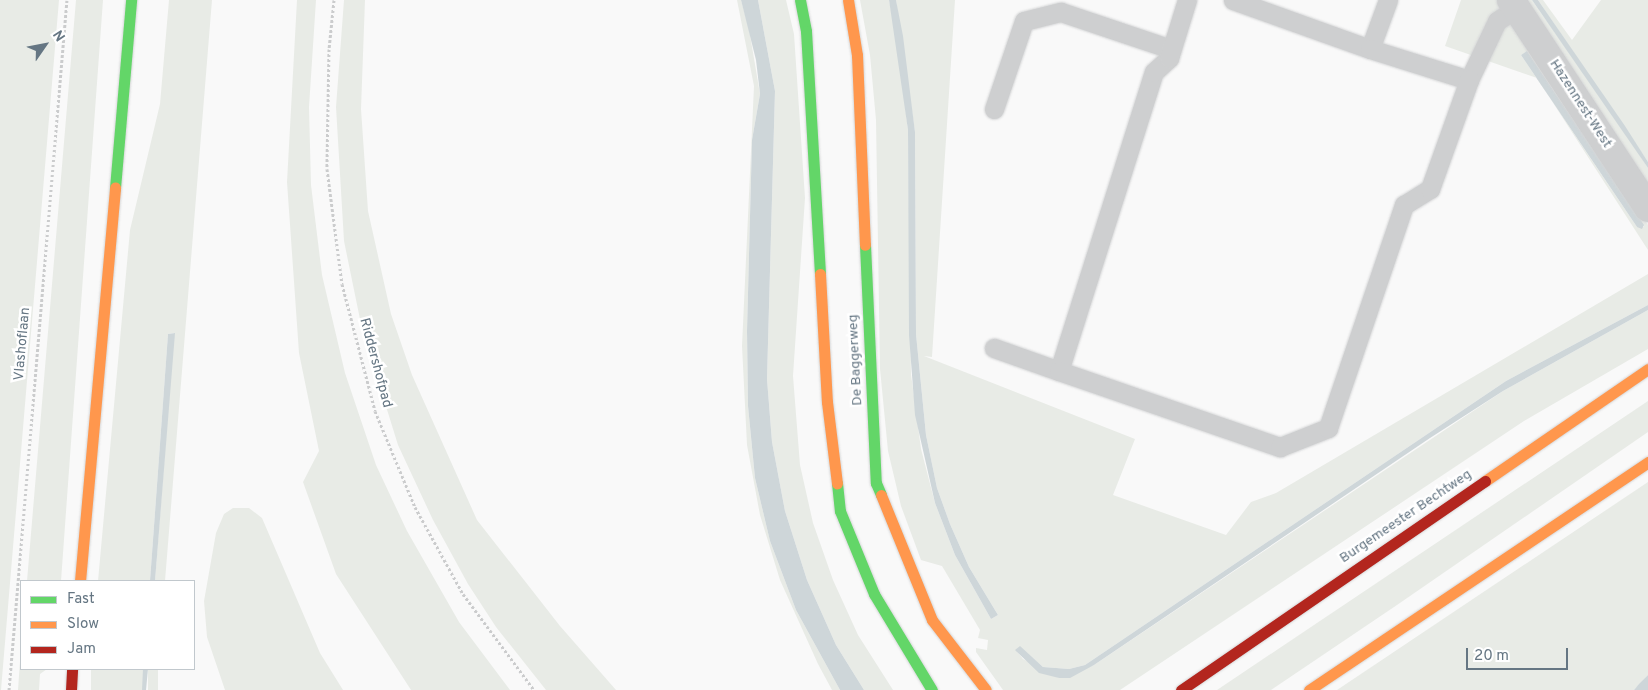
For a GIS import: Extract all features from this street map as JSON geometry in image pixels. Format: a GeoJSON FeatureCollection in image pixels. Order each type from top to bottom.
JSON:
{"type":"FeatureCollection","features":[{"type":"Feature","properties":{"kind":"street"},"geometry":{"type":"LineString","coordinates":[[80,580],[131,0]]}},
{"type":"Feature","properties":{"kind":"street"},"geometry":{"type":"LineString","coordinates":[[800,0],[806,31],[827,402],[840,510],[874,594],[932,690]]}},
{"type":"Feature","properties":{"kind":"street","name":"De Baggerweg"},"geometry":{"type":"LineString","coordinates":[[848,0],[857,55],[876,483],[932,620],[986,690]]}},
{"type":"Feature","properties":{"kind":"street","name":"Hazennest-West"},"geometry":{"type":"LineString","coordinates":[[1514,4],[1648,208]]}},
{"type":"Feature","properties":{"kind":"street","name":"Burgemeester Bechtweg"},"geometry":{"type":"LineString","coordinates":[[1181,690],[1648,369]]}},
{"type":"Feature","properties":{"kind":"street"},"geometry":{"type":"LineString","coordinates":[[1309,690],[1648,462]]}},
{"type":"Feature","properties":{"kind":"street"},"geometry":{"type":"LineString","coordinates":[[71,690],[72,670]]}},
{"type":"Feature","properties":{"kind":"lane"},"geometry":{"type":"LineString","coordinates":[[1059,371],[1154,72],[1169,58],[1187,0]]}},
{"type":"Feature","properties":{"kind":"lane"},"geometry":{"type":"LineString","coordinates":[[1233,0],[1469,80]]}},
{"type":"Feature","properties":{"kind":"lane"},"geometry":{"type":"LineString","coordinates":[[1370,48],[1388,0]]}},
{"type":"Feature","properties":{"kind":"lane"},"geometry":{"type":"LineString","coordinates":[[994,348],[1280,447],[1328,428],[1404,205],[1430,189],[1469,80],[1497,20],[1514,4]]}},
{"type":"Feature","properties":{"kind":"lane"},"geometry":{"type":"LineString","coordinates":[[994,109],[1024,21],[1061,12],[1171,49]]}},
{"type":"Feature","properties":{"kind":"path","name":"Vlashoflaan"},"geometry":{"type":"LineString","coordinates":[[9,690],[67,0]]}},
{"type":"Feature","properties":{"kind":"path","name":"Riddershofpad"},"geometry":{"type":"LineString","coordinates":[[334,0],[329,49],[327,168],[342,284],[375,410],[415,507],[463,594],[534,690]]}},
{"type":"Feature","properties":{"kind":"shaded area"},"geometry":{"type":"Polygon","coordinates":[[[0,0],[59,0],[1,690],[0,690],[0,0]]]}},
{"type":"Feature","properties":{"kind":"shaded area"},"geometry":{"type":"Polygon","coordinates":[[[76,0],[103,0],[61,580],[27,580],[76,0]]]}},
{"type":"Feature","properties":{"kind":"shaded area"},"geometry":{"type":"Polygon","coordinates":[[[169,0],[212,0],[165,580],[155,580],[174,333],[168,334],[150,580],[98,580],[130,230],[160,104],[169,0]]]}},
{"type":"Feature","properties":{"kind":"shaded area"},"geometry":{"type":"Polygon","coordinates":[[[297,0],[316,0],[309,107],[311,185],[322,275],[345,373],[376,465],[407,531],[459,622],[510,690],[411,690],[336,574],[303,482],[319,451],[299,353],[287,182],[297,0]]]}},
{"type":"Feature","properties":{"kind":"shaded area"},"geometry":{"type":"Polygon","coordinates":[[[344,0],[365,0],[361,109],[368,211],[391,314],[412,375],[477,520],[560,626],[616,690],[546,690],[496,627],[468,584],[433,520],[398,445],[362,329],[344,241],[336,107],[344,0]]]}},
{"type":"Feature","properties":{"kind":"shaded area"},"geometry":{"type":"Polygon","coordinates":[[[737,0],[741,0],[749,29],[760,94],[752,140],[747,331],[748,406],[755,478],[770,541],[796,610],[840,690],[832,690],[818,664],[780,580],[760,515],[747,445],[742,346],[754,86],[737,0]]]}},
{"type":"Feature","properties":{"kind":"shaded area"},"geometry":{"type":"Polygon","coordinates":[[[741,0],[758,0],[775,91],[767,379],[772,442],[785,511],[807,580],[836,645],[864,690],[840,690],[796,610],[770,541],[755,478],[748,406],[747,331],[752,140],[760,94],[756,60],[741,0]]]}},
{"type":"Feature","properties":{"kind":"shaded area"},"geometry":{"type":"Polygon","coordinates":[[[758,0],[786,0],[794,34],[805,198],[793,376],[800,465],[813,523],[833,580],[858,635],[893,690],[864,690],[836,645],[807,580],[785,511],[772,442],[767,379],[775,91],[758,0]]]}},
{"type":"Feature","properties":{"kind":"shaded area"},"geometry":{"type":"Polygon","coordinates":[[[860,0],[889,0],[898,46],[908,130],[911,374],[921,449],[935,503],[955,555],[991,619],[998,615],[969,567],[950,524],[937,488],[926,435],[916,334],[915,132],[896,0],[955,0],[932,357],[924,356],[1135,439],[1113,495],[1226,535],[1251,502],[1276,493],[1648,274],[1648,305],[1506,381],[1085,665],[1069,669],[1043,667],[1020,647],[1016,650],[1023,659],[1059,678],[1094,665],[1503,391],[1648,310],[1648,349],[1524,421],[1120,690],[1003,690],[976,652],[976,648],[987,650],[988,640],[978,638],[980,630],[942,566],[921,560],[901,506],[888,451],[880,369],[876,120],[870,55],[860,0]]]}},
{"type":"Feature","properties":{"kind":"shaded area"},"geometry":{"type":"Polygon","coordinates":[[[889,0],[896,0],[903,36],[915,132],[916,334],[926,435],[937,488],[950,524],[969,567],[998,615],[991,619],[955,555],[935,503],[915,415],[909,335],[908,130],[889,0]]]}},
{"type":"Feature","properties":{"kind":"shaded area"},"geometry":{"type":"Polygon","coordinates":[[[1461,0],[1499,0],[1648,225],[1648,250],[1549,97],[1637,227],[1644,227],[1600,158],[1527,52],[1521,55],[1536,78],[1445,46],[1461,0]]]}},
{"type":"Feature","properties":{"kind":"shaded area"},"geometry":{"type":"Polygon","coordinates":[[[1524,0],[1532,0],[1625,132],[1648,168],[1648,187],[1524,0]]]}},
{"type":"Feature","properties":{"kind":"shaded area"},"geometry":{"type":"Polygon","coordinates":[[[1532,0],[1538,0],[1625,126],[1648,162],[1648,168],[1532,0]]]}},
{"type":"Feature","properties":{"kind":"shaded area"},"geometry":{"type":"Polygon","coordinates":[[[1538,0],[1543,0],[1572,40],[1601,0],[1648,0],[1648,162],[1538,0]]]}},
{"type":"Feature","properties":{"kind":"shaded area"},"geometry":{"type":"Polygon","coordinates":[[[1527,51],[1644,225],[1642,229],[1637,227],[1521,55],[1527,51]]]}},
{"type":"Feature","properties":{"kind":"shaded area"},"geometry":{"type":"Polygon","coordinates":[[[1648,305],[1648,310],[1503,391],[1430,438],[1094,665],[1070,678],[1059,678],[1039,673],[1015,650],[1020,646],[1043,667],[1069,669],[1085,665],[1506,381],[1648,305]]]}},
{"type":"Feature","properties":{"kind":"shaded area"},"geometry":{"type":"Polygon","coordinates":[[[175,333],[155,580],[150,580],[168,334],[175,333]]]}},
{"type":"Feature","properties":{"kind":"shaded area"},"geometry":{"type":"Polygon","coordinates":[[[1648,401],[1648,432],[1271,690],[1217,690],[1648,401]]]}},
{"type":"Feature","properties":{"kind":"shaded area"},"geometry":{"type":"Polygon","coordinates":[[[1648,482],[1648,675],[1634,690],[1337,690],[1648,482]]]}},
{"type":"Feature","properties":{"kind":"shaded area"},"geometry":{"type":"Polygon","coordinates":[[[233,508],[249,508],[262,518],[320,653],[343,690],[225,690],[207,637],[204,601],[216,533],[224,514],[233,508]]]}},
{"type":"Feature","properties":{"kind":"shaded area"},"geometry":{"type":"Polygon","coordinates":[[[20,661],[20,670],[46,670],[40,674],[39,690],[18,690],[20,661]]]}},
{"type":"Feature","properties":{"kind":"shaded area"},"geometry":{"type":"Polygon","coordinates":[[[91,670],[143,670],[143,690],[91,690],[91,670]]]}},
{"type":"Feature","properties":{"kind":"shaded area"},"geometry":{"type":"Polygon","coordinates":[[[143,670],[148,670],[146,690],[142,690],[143,670]]]}},
{"type":"Feature","properties":{"kind":"shaded area"},"geometry":{"type":"Polygon","coordinates":[[[148,670],[158,670],[158,690],[148,690],[148,670]]]}},
{"type":"Feature","properties":{"kind":"shaded area"},"geometry":{"type":"Polygon","coordinates":[[[1648,675],[1648,690],[1634,690],[1639,684],[1648,675]]]}},
{"type":"Feature","properties":{"kind":"traffic: fast"},"geometry":{"type":"LineString","coordinates":[[115,188],[131,0]]}},
{"type":"Feature","properties":{"kind":"traffic: fast"},"geometry":{"type":"LineString","coordinates":[[800,0],[806,31],[820,274]]}},
{"type":"Feature","properties":{"kind":"traffic: fast"},"geometry":{"type":"LineString","coordinates":[[865,245],[876,483],[881,495]]}},
{"type":"Feature","properties":{"kind":"traffic: fast"},"geometry":{"type":"LineString","coordinates":[[837,483],[840,511],[874,594],[932,690]]}},
{"type":"Feature","properties":{"kind":"traffic: slow"},"geometry":{"type":"LineString","coordinates":[[848,0],[857,55],[865,245]]}},
{"type":"Feature","properties":{"kind":"traffic: slow"},"geometry":{"type":"LineString","coordinates":[[80,580],[115,188]]}},
{"type":"Feature","properties":{"kind":"traffic: slow"},"geometry":{"type":"LineString","coordinates":[[820,274],[827,402],[837,483]]}},
{"type":"Feature","properties":{"kind":"traffic: slow"},"geometry":{"type":"LineString","coordinates":[[1485,481],[1648,369]]}},
{"type":"Feature","properties":{"kind":"traffic: slow"},"geometry":{"type":"LineString","coordinates":[[1309,690],[1648,462]]}},
{"type":"Feature","properties":{"kind":"traffic: slow"},"geometry":{"type":"LineString","coordinates":[[881,495],[932,620],[986,690]]}},
{"type":"Feature","properties":{"kind":"traffic: jam"},"geometry":{"type":"LineString","coordinates":[[1181,690],[1485,481]]}},
{"type":"Feature","properties":{"kind":"traffic: jam"},"geometry":{"type":"LineString","coordinates":[[71,690],[72,670]]}}]}
